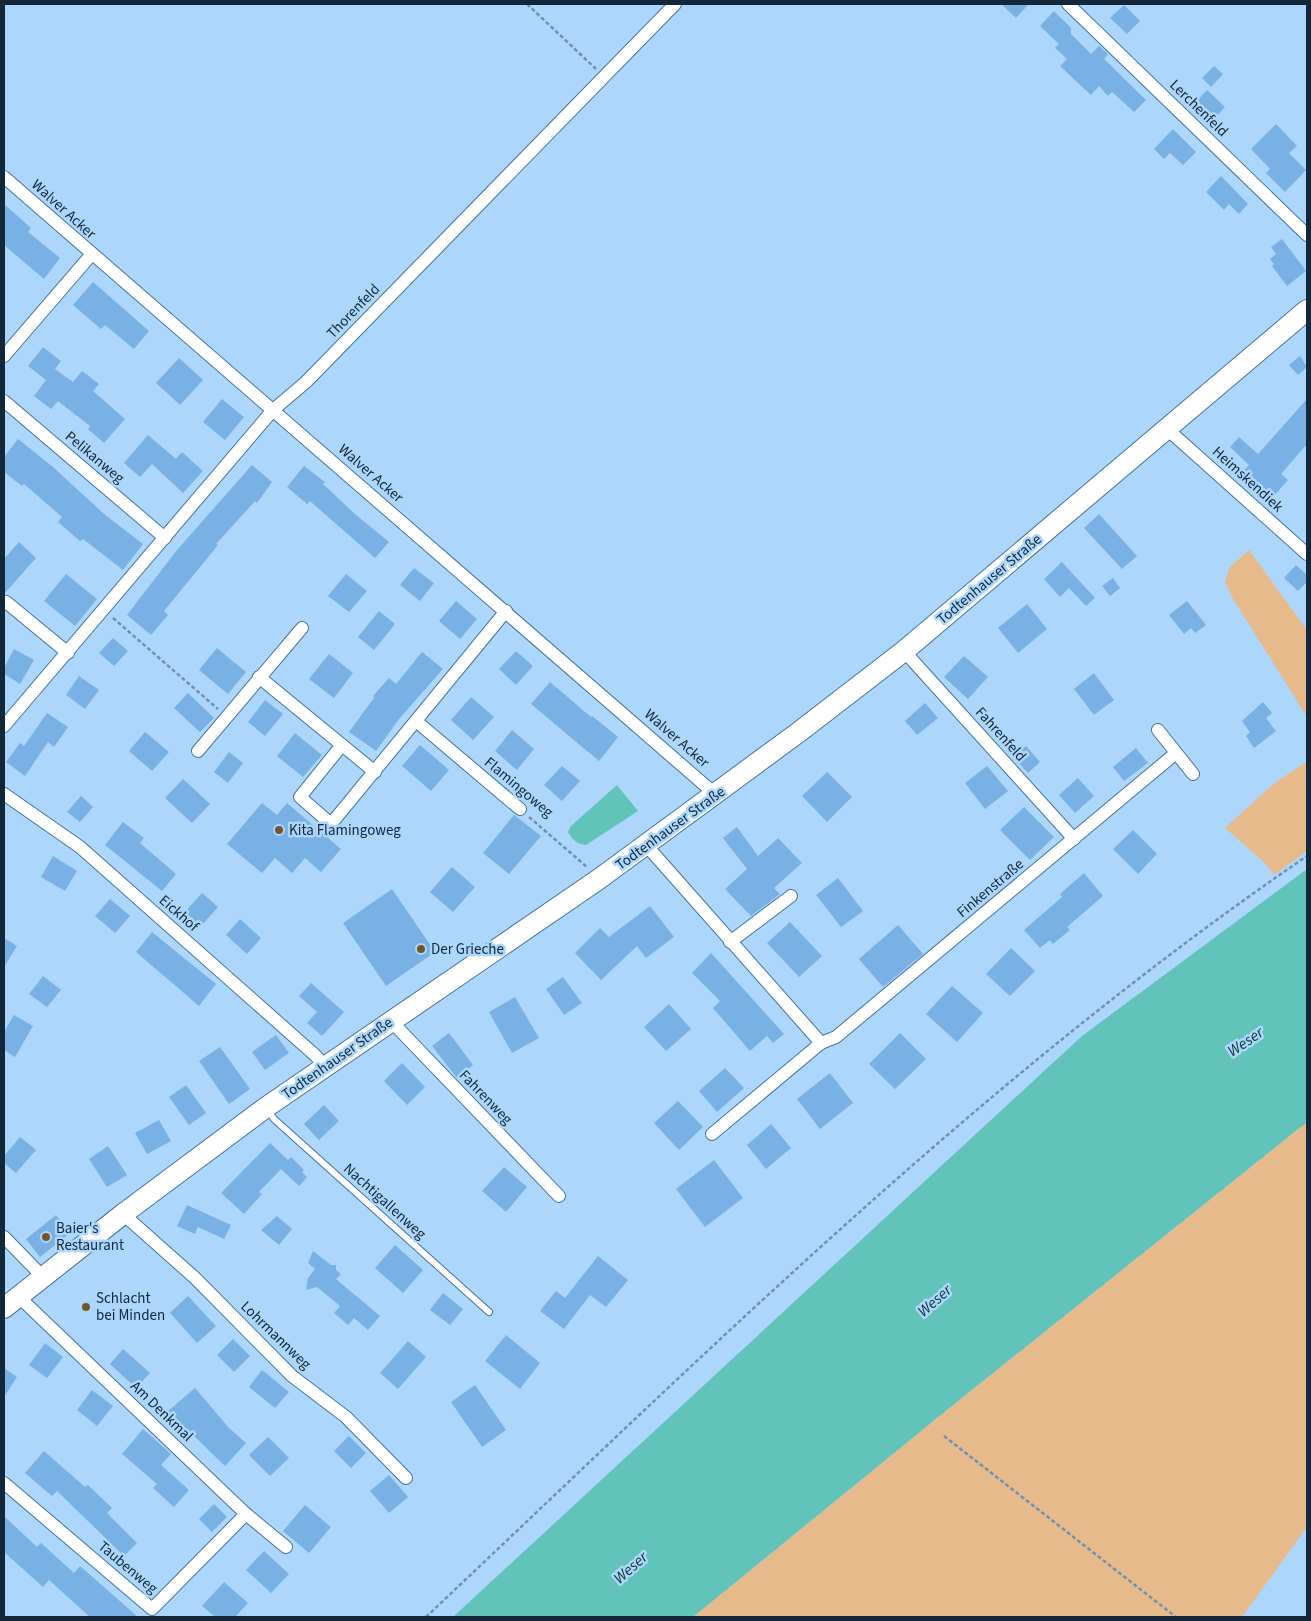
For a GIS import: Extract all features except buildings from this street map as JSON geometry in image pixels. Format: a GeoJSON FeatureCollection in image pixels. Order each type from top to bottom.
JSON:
{"type":"FeatureCollection","features":[{"type":"Feature","properties":{"kind":"main road","name":"Todtenhauser Straße"},"geometry":{"type":"LineString","coordinates":[[11,1302],[123,1214],[265,1108],[599,879],[716,794],[904,651],[1307,310]]}},
{"type":"Feature","properties":{"kind":"street","name":"Thorenfeld"},"geometry":{"type":"LineString","coordinates":[[4,726],[273,410],[306,382],[675,4]]}},
{"type":"Feature","properties":{"kind":"street","name":"Lerchenfeld"},"geometry":{"type":"LineString","coordinates":[[1068,4],[1307,235]]}},
{"type":"Feature","properties":{"kind":"street","name":"Walver Acker"},"geometry":{"type":"LineString","coordinates":[[4,177],[716,794]]}},
{"type":"Feature","properties":{"kind":"street"},"geometry":{"type":"LineString","coordinates":[[4,356],[91,254]]}},
{"type":"Feature","properties":{"kind":"street","name":"Pelikanweg"},"geometry":{"type":"LineString","coordinates":[[4,401],[165,538]]}},
{"type":"Feature","properties":{"kind":"street","name":"Heimskendiek"},"geometry":{"type":"LineString","coordinates":[[1166,428],[1307,554]]}},
{"type":"Feature","properties":{"kind":"street"},"geometry":{"type":"LineString","coordinates":[[6,602],[68,653]]}},
{"type":"Feature","properties":{"kind":"street"},"geometry":{"type":"LineString","coordinates":[[342,745],[300,798],[332,824],[506,611]]}},
{"type":"Feature","properties":{"kind":"street"},"geometry":{"type":"LineString","coordinates":[[198,750],[302,628]]}},
{"type":"Feature","properties":{"kind":"street","name":"Fahrenfeld"},"geometry":{"type":"LineString","coordinates":[[904,651],[1074,839]]}},
{"type":"Feature","properties":{"kind":"street"},"geometry":{"type":"LineString","coordinates":[[259,677],[376,772]]}},
{"type":"Feature","properties":{"kind":"street","name":"Flamingoweg"},"geometry":{"type":"LineString","coordinates":[[416,721],[520,809]]}},
{"type":"Feature","properties":{"kind":"street"},"geometry":{"type":"LineString","coordinates":[[1158,730],[1193,774]]}},
{"type":"Feature","properties":{"kind":"street","name":"Finkenstraße"},"geometry":{"type":"LineString","coordinates":[[712,1134],[821,1044],[836,1037],[1176,753]]}},
{"type":"Feature","properties":{"kind":"street","name":"Eickhof"},"geometry":{"type":"LineString","coordinates":[[4,794],[80,847],[316,1056],[324,1066]]}},
{"type":"Feature","properties":{"kind":"street"},"geometry":{"type":"LineString","coordinates":[[646,845],[821,1044]]}},
{"type":"Feature","properties":{"kind":"street"},"geometry":{"type":"LineString","coordinates":[[730,942],[791,896]]}},
{"type":"Feature","properties":{"kind":"street","name":"Fahrenweg"},"geometry":{"type":"LineString","coordinates":[[391,1021],[559,1196]]}},
{"type":"Feature","properties":{"kind":"street","name":"Lohrmannweg"},"geometry":{"type":"LineString","coordinates":[[123,1214],[195,1278],[292,1376],[346,1417],[406,1478]]}},
{"type":"Feature","properties":{"kind":"street"},"geometry":{"type":"LineString","coordinates":[[4,1237],[43,1277]]}},
{"type":"Feature","properties":{"kind":"street","name":"Am Denkmal"},"geometry":{"type":"LineString","coordinates":[[11,1302],[246,1514],[286,1547]]}},
{"type":"Feature","properties":{"kind":"street","name":"Taubenweg"},"geometry":{"type":"LineString","coordinates":[[4,1483],[152,1609],[246,1514]]}},
{"type":"Feature","properties":{"kind":"lane","name":"Nachtigallenweg"},"geometry":{"type":"LineString","coordinates":[[265,1108],[274,1119],[489,1312]]}},
{"type":"Feature","properties":{"kind":"path"},"geometry":{"type":"LineString","coordinates":[[527,4],[604,77]]}},
{"type":"Feature","properties":{"kind":"path"},"geometry":{"type":"LineString","coordinates":[[104,610],[227,717]]}},
{"type":"Feature","properties":{"kind":"path","name":"Flamingoweg"},"geometry":{"type":"LineString","coordinates":[[520,809],[599,879]]}},
{"type":"Feature","properties":{"kind":"path"},"geometry":{"type":"LineString","coordinates":[[426,1617],[823,1243],[965,1119],[1027,1066],[1109,1002],[1239,903],[1307,856]]}},
{"type":"Feature","properties":{"kind":"path"},"geometry":{"type":"LineString","coordinates":[[944,1436],[1176,1617]]}},
{"type":"Feature","properties":{"kind":"shaded area"},"geometry":{"type":"Polygon","coordinates":[[[1249,550],[1307,630],[1307,717],[1232,597],[1225,582],[1230,567],[1249,550]]]}},
{"type":"Feature","properties":{"kind":"shaded area"},"geometry":{"type":"Polygon","coordinates":[[[1307,761],[1307,851],[1274,875],[1265,863],[1225,828],[1271,786],[1307,761]]]}},
{"type":"Feature","properties":{"kind":"shaded area"},"geometry":{"type":"Polygon","coordinates":[[[1307,1122],[1307,1527],[1242,1617],[693,1617],[948,1409],[1307,1122]]]}},
{"type":"Feature","properties":{"kind":"water"},"geometry":{"type":"Polygon","coordinates":[[[617,785],[638,811],[586,845],[576,842],[568,832],[571,826],[617,785]]]}},
{"type":"Feature","properties":{"kind":"water","name":"Weser"},"geometry":{"type":"Polygon","coordinates":[[[1307,869],[1307,1122],[948,1409],[693,1617],[453,1617],[1082,1036],[1307,869]]]}},
{"type":"Feature","properties":{"kind":"place","name":"Kita Flamingoweg"},"geometry":{"type":"Point","coordinates":[279,830]}},
{"type":"Feature","properties":{"kind":"place","name":"Der Grieche"},"geometry":{"type":"Point","coordinates":[421,949]}},
{"type":"Feature","properties":{"kind":"place","name":"Baier's Restaurant"},"geometry":{"type":"Point","coordinates":[46,1237]}},
{"type":"Feature","properties":{"kind":"place","name":"Schlacht bei Minden"},"geometry":{"type":"Point","coordinates":[86,1307]}}]}
